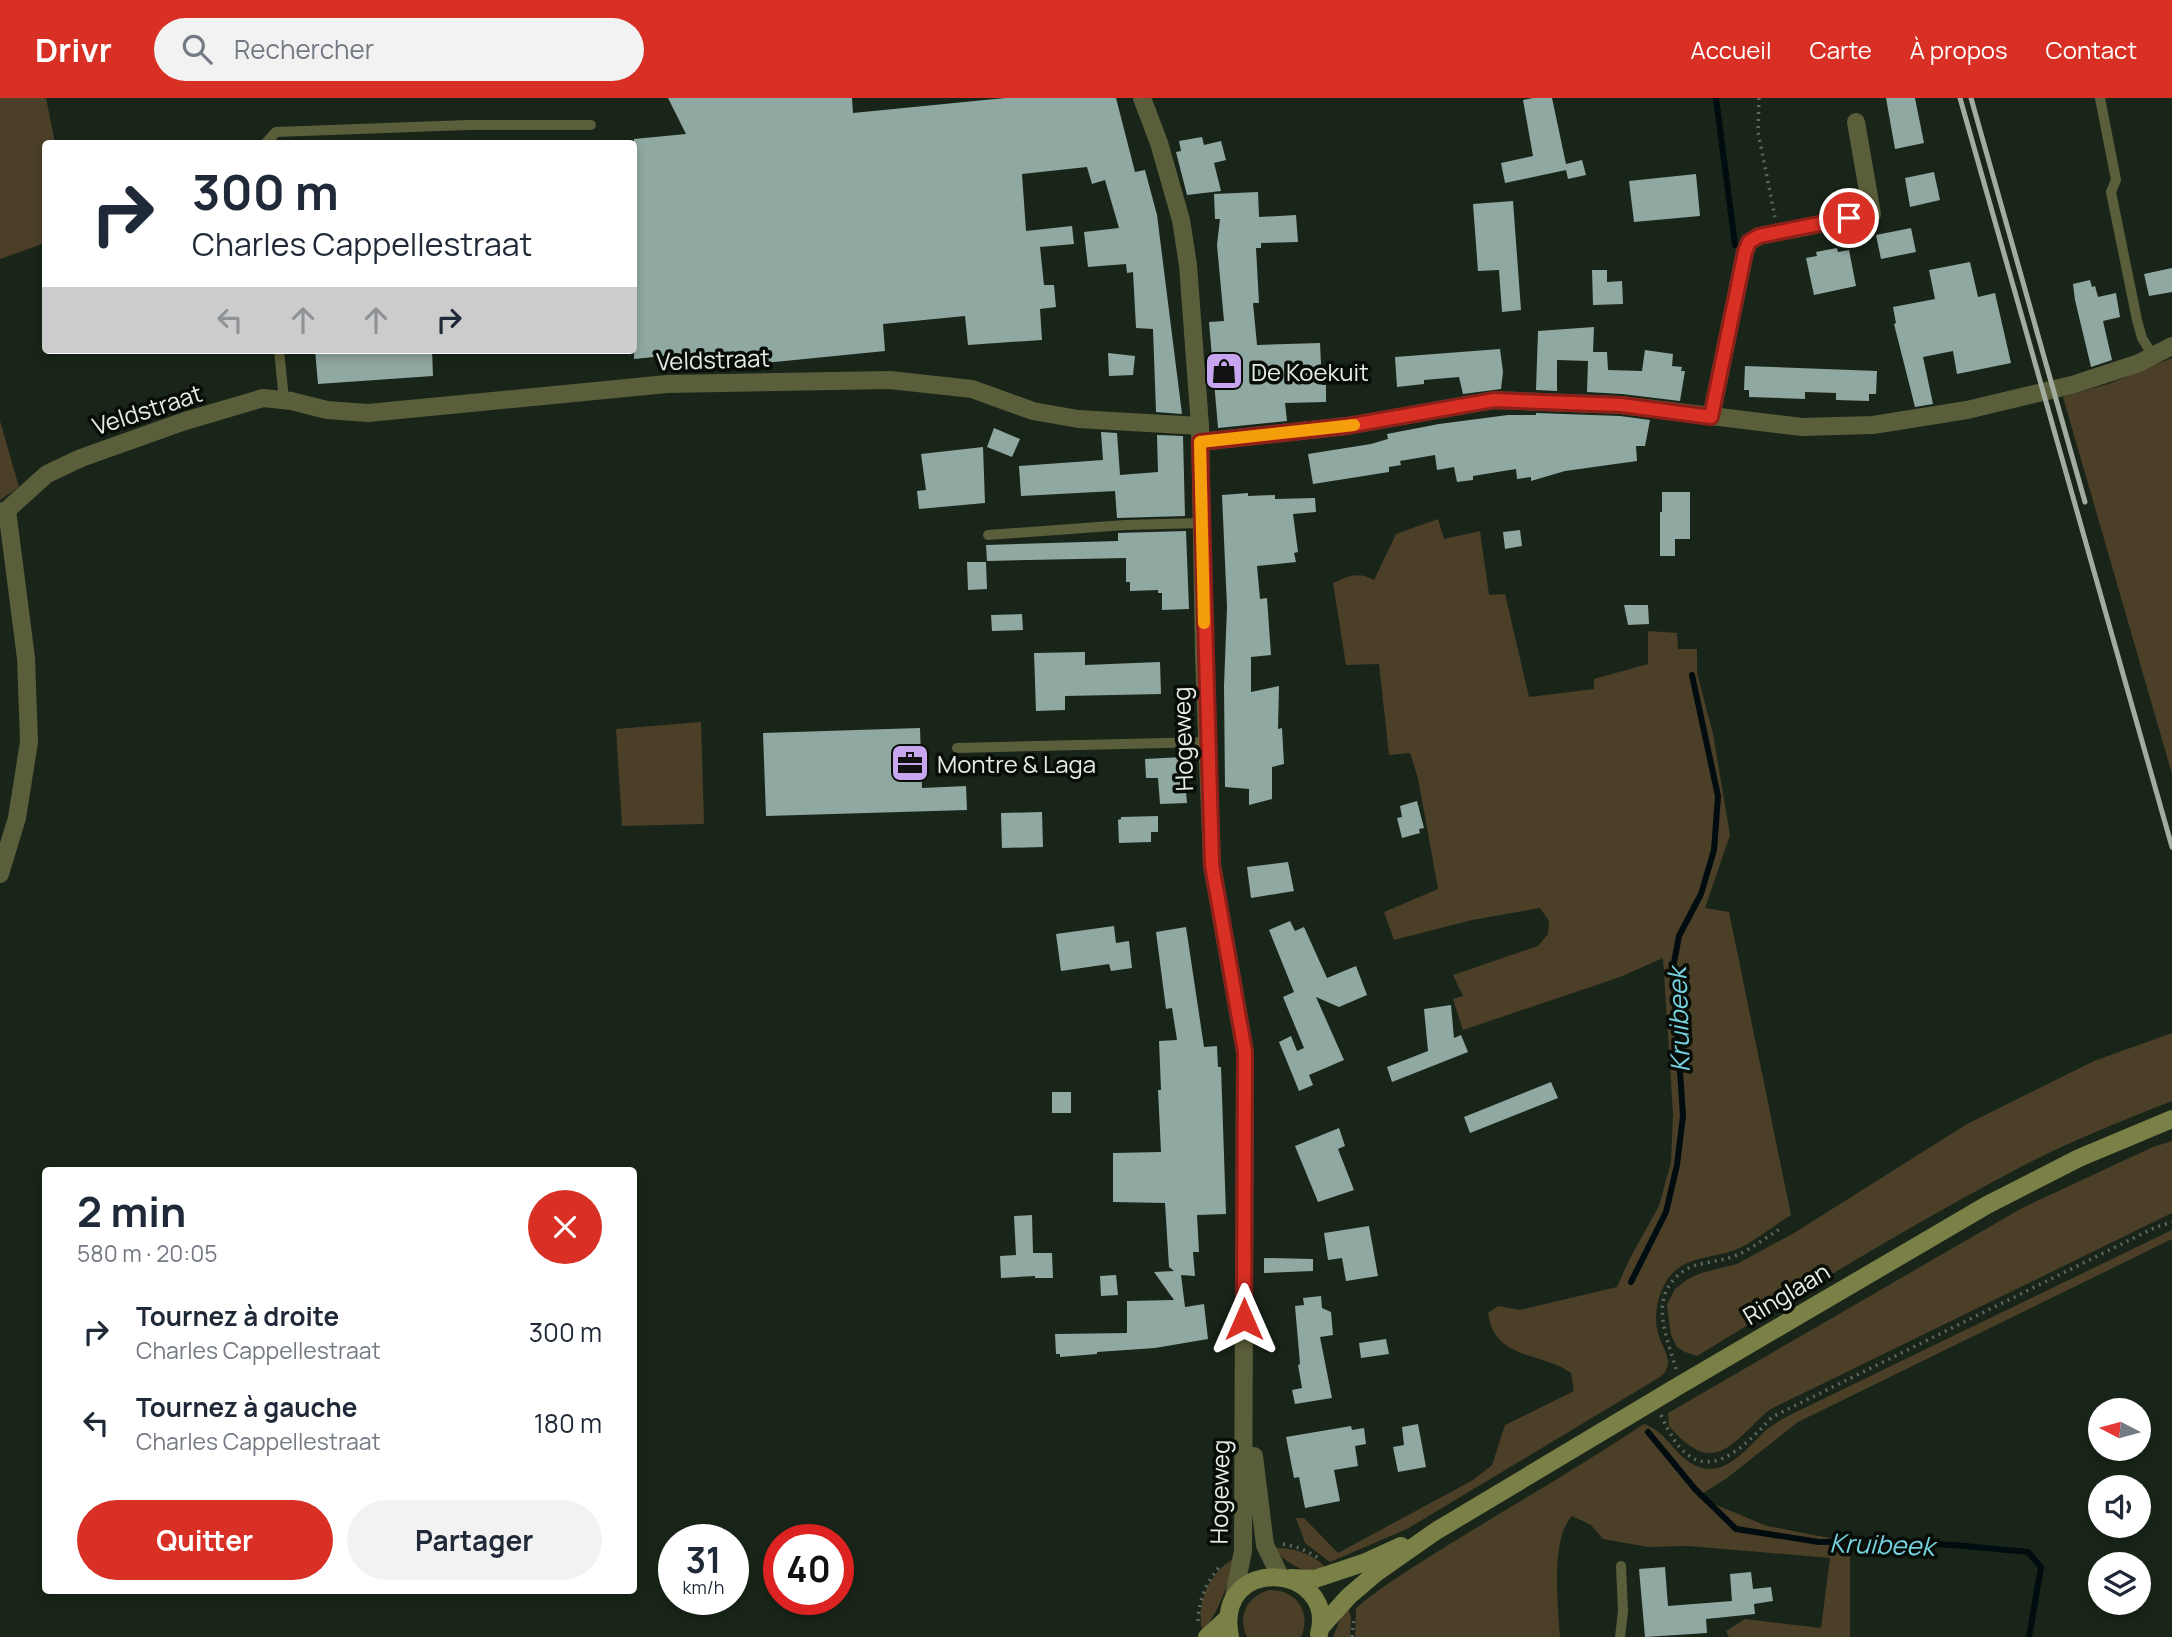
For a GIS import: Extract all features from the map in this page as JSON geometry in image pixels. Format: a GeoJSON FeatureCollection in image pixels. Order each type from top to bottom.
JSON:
{"type":"FeatureCollection","features":[{"type":"Feature","properties":{"kind":"main road","name":"Ringlaan"},"geometry":{"type":"LineString","coordinates":[[1320,1632],[1349,1596],[1436,1531],[1987,1205],[2079,1158],[2172,1119]]}},
{"type":"Feature","properties":{"kind":"main road","name":"Ringlaan"},"geometry":{"type":"LineString","coordinates":[[1207,1637],[1230,1609],[1241,1590],[1253,1581],[1266,1577],[1315,1579],[1436,1531]]}},
{"type":"Feature","properties":{"kind":"main road","name":"Ringlaan"},"geometry":{"type":"LineString","coordinates":[[1284,1577],[1306,1588],[1318,1606],[1320,1632]]}},
{"type":"Feature","properties":{"kind":"main road"},"geometry":{"type":"LineString","coordinates":[[1230,1609],[1230,1637]]}},
{"type":"Feature","properties":{"kind":"street","name":"Hogeweg"},"geometry":{"type":"LineString","coordinates":[[1142,98],[1159,143],[1181,220],[1189,277],[1200,434],[1212,865],[1245,1052],[1243,1551],[1230,1609]]}},
{"type":"Feature","properties":{"kind":"street"},"geometry":{"type":"LineString","coordinates":[[1711,417],[1749,242],[1759,236],[1872,214],[1856,122]]}},
{"type":"Feature","properties":{"kind":"street","name":"Veldstraat"},"geometry":{"type":"LineString","coordinates":[[4,511],[47,474],[81,457],[185,421],[263,398],[327,410],[368,413],[667,384],[890,380],[972,389],[1033,411],[1077,419],[1200,434],[1347,426],[1494,400],[1621,405],[1830,428],[1920,419],[2012,401],[2105,375],[2172,346]]}},
{"type":"Feature","properties":{"kind":"street"},"geometry":{"type":"LineString","coordinates":[[0,874],[19,809],[29,742],[26,658],[4,511]]}},
{"type":"Feature","properties":{"kind":"street","name":"Hogeweg"},"geometry":{"type":"LineString","coordinates":[[1245,1384],[1265,1545],[1284,1577]]}},
{"type":"Feature","properties":{"kind":"lane"},"geometry":{"type":"LineString","coordinates":[[2100,98],[2116,180],[2111,192],[2137,320],[2142,338],[2153,356]]}},
{"type":"Feature","properties":{"kind":"lane"},"geometry":{"type":"LineString","coordinates":[[269,140],[276,132],[468,125],[591,125]]}},
{"type":"Feature","properties":{"kind":"lane"},"geometry":{"type":"LineString","coordinates":[[279,354],[284,400]]}},
{"type":"Feature","properties":{"kind":"lane"},"geometry":{"type":"LineString","coordinates":[[988,535],[1125,525],[1201,523]]}},
{"type":"Feature","properties":{"kind":"lane"},"geometry":{"type":"LineString","coordinates":[[957,748],[1207,742]]}},
{"type":"Feature","properties":{"kind":"lane"},"geometry":{"type":"LineString","coordinates":[[1620,1637],[1623,1611],[1621,1566]]}},
{"type":"Feature","properties":{"kind":"path"},"geometry":{"type":"LineString","coordinates":[[1759,98],[1758,132],[1778,232]]}},
{"type":"Feature","properties":{"kind":"path"},"geometry":{"type":"LineString","coordinates":[[1654,1401],[1671,1439],[1692,1459],[1714,1462],[1733,1455],[1772,1417],[2156,1227],[2172,1222]]}},
{"type":"Feature","properties":{"kind":"path"},"geometry":{"type":"LineString","coordinates":[[1680,1385],[1663,1325],[1661,1301],[1668,1287],[1686,1268],[1736,1256],[1783,1227]]}},
{"type":"Feature","properties":{"kind":"shaded area"},"geometry":{"type":"Polygon","coordinates":[[[0,98],[46,98],[54,140],[42,140],[42,244],[0,259],[0,98]]]}},
{"type":"Feature","properties":{"kind":"shaded area"},"geometry":{"type":"Polygon","coordinates":[[[2172,358],[2172,774],[2063,397],[2111,383],[2172,358]]]}},
{"type":"Feature","properties":{"kind":"shaded area"},"geometry":{"type":"Polygon","coordinates":[[[0,421],[19,487],[0,500],[0,421]]]}},
{"type":"Feature","properties":{"kind":"shaded area"},"geometry":{"type":"Polygon","coordinates":[[[1438,519],[1444,539],[1480,531],[1489,595],[1505,594],[1529,697],[1594,689],[1594,679],[1648,664],[1648,631],[1677,633],[1678,649],[1697,649],[1697,673],[1713,734],[1730,835],[1705,908],[1729,912],[1791,1215],[1742,1247],[1692,1261],[1670,1276],[1662,1289],[1656,1311],[1658,1333],[1668,1361],[1665,1372],[1660,1377],[1407,1529],[1330,1562],[1305,1543],[1296,1518],[1304,1518],[1338,1553],[1473,1480],[1492,1465],[1505,1425],[1574,1391],[1571,1373],[1521,1353],[1500,1340],[1492,1328],[1488,1313],[1498,1306],[1520,1310],[1617,1287],[1659,1206],[1671,1162],[1673,1114],[1663,958],[1620,977],[1463,1030],[1453,999],[1463,996],[1453,975],[1538,946],[1548,934],[1549,921],[1540,908],[1472,920],[1394,940],[1384,912],[1438,889],[1418,778],[1410,753],[1389,755],[1379,664],[1346,665],[1333,583],[1354,576],[1374,580],[1396,534],[1438,519]]]}},
{"type":"Feature","properties":{"kind":"shaded area"},"geometry":{"type":"Polygon","coordinates":[[[701,722],[704,824],[622,826],[616,729],[701,722]]]}},
{"type":"Feature","properties":{"kind":"shaded area"},"geometry":{"type":"Polygon","coordinates":[[[2172,1033],[2172,1101],[2073,1142],[2015,1170],[1895,1237],[1697,1356],[1677,1347],[1671,1335],[1667,1305],[1675,1289],[1688,1279],[1737,1264],[1794,1233],[1967,1124],[2094,1061],[2172,1033]]]}},
{"type":"Feature","properties":{"kind":"shaded area"},"geometry":{"type":"Polygon","coordinates":[[[2172,1141],[2172,1213],[1769,1410],[1743,1435],[1721,1451],[1710,1453],[1698,1450],[1685,1442],[1669,1426],[1668,1413],[2022,1208],[2153,1147],[2172,1141]]]}},
{"type":"Feature","properties":{"kind":"shaded area"},"geometry":{"type":"Polygon","coordinates":[[[2172,1230],[2172,1239],[1798,1422],[1727,1478],[1697,1497],[1767,1526],[1850,1542],[1850,1637],[1729,1637],[1726,1631],[1745,1619],[1821,1628],[1830,1558],[1688,1546],[1648,1547],[1603,1539],[1591,1525],[1572,1516],[1565,1527],[1558,1556],[1560,1637],[1355,1637],[1356,1608],[1380,1590],[1644,1424],[1656,1430],[1685,1459],[1708,1469],[1718,1468],[1738,1457],[1766,1430],[1790,1415],[2172,1230]]]}},
{"type":"Feature","properties":{"kind":"shaded area"},"geometry":{"type":"Polygon","coordinates":[[[1273,1548],[1304,1553],[1328,1570],[1305,1570],[1284,1559],[1273,1548]]]}},
{"type":"Feature","properties":{"kind":"shaded area"},"geometry":{"type":"Polygon","coordinates":[[[1235,1558],[1218,1608],[1202,1630],[1201,1609],[1207,1589],[1218,1571],[1235,1558]]]}},
{"type":"Feature","properties":{"kind":"shaded area"},"geometry":{"type":"Polygon","coordinates":[[[1269,1590],[1287,1593],[1299,1604],[1304,1619],[1301,1637],[1247,1637],[1243,1622],[1246,1608],[1255,1597],[1269,1590]]]}},
{"type":"Feature","properties":{"kind":"shaded area"},"geometry":{"type":"Polygon","coordinates":[[[1348,1608],[1351,1617],[1350,1637],[1333,1637],[1341,1617],[1348,1608]]]}},
{"type":"Feature","properties":{"kind":"building"},"geometry":{"type":"Polygon","coordinates":[[[668,98],[852,98],[853,113],[1005,98],[1116,98],[1135,172],[1145,170],[1157,215],[1182,414],[1156,412],[1153,329],[1136,328],[1133,272],[1127,273],[1126,264],[1088,267],[1084,232],[1119,228],[1105,180],[1092,184],[1087,167],[1022,174],[1026,231],[1072,226],[1074,244],[1040,247],[1044,285],[1054,285],[1056,307],[1040,309],[1042,340],[968,345],[965,316],[883,324],[885,351],[705,369],[704,352],[634,359],[634,354],[637,354],[637,140],[634,139],[686,134],[668,98]]]}},
{"type":"Feature","properties":{"kind":"building"},"geometry":{"type":"Polygon","coordinates":[[[1552,98],[1566,164],[1582,160],[1586,175],[1568,179],[1566,170],[1505,183],[1501,163],[1533,156],[1523,100],[1552,98]]]}},
{"type":"Feature","properties":{"kind":"building"},"geometry":{"type":"Polygon","coordinates":[[[1886,98],[1915,98],[1924,143],[1895,149],[1886,98]]]}},
{"type":"Feature","properties":{"kind":"building"},"geometry":{"type":"Polygon","coordinates":[[[1202,137],[1204,145],[1221,141],[1226,160],[1214,163],[1221,191],[1187,195],[1176,152],[1181,151],[1179,141],[1202,137]]]}},
{"type":"Feature","properties":{"kind":"building"},"geometry":{"type":"Polygon","coordinates":[[[1934,172],[1940,200],[1910,207],[1905,178],[1934,172]]]}},
{"type":"Feature","properties":{"kind":"building"},"geometry":{"type":"Polygon","coordinates":[[[1696,174],[1700,216],[1634,222],[1629,181],[1696,174]]]}},
{"type":"Feature","properties":{"kind":"building"},"geometry":{"type":"Polygon","coordinates":[[[1258,192],[1259,217],[1296,215],[1298,242],[1261,243],[1261,248],[1256,248],[1259,303],[1253,303],[1257,345],[1320,343],[1322,385],[1326,385],[1326,402],[1285,403],[1287,421],[1218,428],[1209,322],[1224,321],[1217,245],[1220,219],[1215,219],[1214,194],[1258,192]]]}},
{"type":"Feature","properties":{"kind":"building"},"geometry":{"type":"Polygon","coordinates":[[[1513,201],[1521,310],[1502,312],[1499,270],[1478,271],[1473,204],[1513,201]]]}},
{"type":"Feature","properties":{"kind":"building"},"geometry":{"type":"Polygon","coordinates":[[[1911,228],[1916,252],[1881,259],[1876,235],[1911,228]]]}},
{"type":"Feature","properties":{"kind":"building"},"geometry":{"type":"Polygon","coordinates":[[[1837,248],[1838,252],[1849,250],[1856,286],[1814,295],[1806,258],[1817,256],[1816,252],[1837,248]]]}},
{"type":"Feature","properties":{"kind":"building"},"geometry":{"type":"Polygon","coordinates":[[[1970,262],[1978,297],[1995,293],[2011,363],[1957,374],[1953,351],[1923,357],[1933,404],[1915,407],[1894,324],[1893,307],[1935,299],[1929,270],[1970,262]]]}},
{"type":"Feature","properties":{"kind":"building"},"geometry":{"type":"Polygon","coordinates":[[[2172,268],[2172,292],[2149,296],[2144,274],[2172,268]]]}},
{"type":"Feature","properties":{"kind":"building"},"geometry":{"type":"Polygon","coordinates":[[[1592,270],[1607,270],[1607,282],[1622,281],[1623,304],[1593,305],[1592,270]]]}},
{"type":"Feature","properties":{"kind":"building"},"geometry":{"type":"Polygon","coordinates":[[[2090,280],[2098,297],[2116,293],[2120,317],[2103,321],[2112,360],[2091,367],[2073,284],[2090,280]]]}},
{"type":"Feature","properties":{"kind":"building"},"geometry":{"type":"Polygon","coordinates":[[[1594,327],[1593,352],[1607,352],[1608,370],[1642,371],[1645,350],[1673,354],[1672,366],[1682,367],[1681,371],[1685,371],[1680,401],[1587,392],[1588,361],[1557,360],[1557,391],[1536,390],[1538,331],[1594,327]]]}},
{"type":"Feature","properties":{"kind":"building"},"geometry":{"type":"Polygon","coordinates":[[[1500,349],[1503,372],[1501,389],[1463,394],[1459,377],[1424,380],[1424,384],[1397,387],[1395,357],[1500,349]]]}},
{"type":"Feature","properties":{"kind":"building"},"geometry":{"type":"Polygon","coordinates":[[[1108,353],[1135,356],[1133,375],[1109,376],[1108,353]]]}},
{"type":"Feature","properties":{"kind":"building"},"geometry":{"type":"Polygon","coordinates":[[[315,354],[432,354],[433,376],[318,384],[315,354]]]}},
{"type":"Feature","properties":{"kind":"building"},"geometry":{"type":"Polygon","coordinates":[[[1745,366],[1877,371],[1876,394],[1869,394],[1869,401],[1836,400],[1836,393],[1805,392],[1805,399],[1749,397],[1749,390],[1744,390],[1745,366]]]}},
{"type":"Feature","properties":{"kind":"building"},"geometry":{"type":"Polygon","coordinates":[[[1536,413],[1620,416],[1650,420],[1645,446],[1636,446],[1637,461],[1565,471],[1531,481],[1531,477],[1517,479],[1516,469],[1473,476],[1473,480],[1457,482],[1454,467],[1437,470],[1435,455],[1400,461],[1401,465],[1389,467],[1389,472],[1313,484],[1308,454],[1371,444],[1388,439],[1387,434],[1439,424],[1536,413]]]}},
{"type":"Feature","properties":{"kind":"building"},"geometry":{"type":"Polygon","coordinates":[[[994,428],[1020,439],[1012,457],[987,447],[994,428]]]}},
{"type":"Feature","properties":{"kind":"building"},"geometry":{"type":"Polygon","coordinates":[[[1101,432],[1117,433],[1120,475],[1158,472],[1157,435],[1183,436],[1185,516],[1117,518],[1115,491],[1021,496],[1019,466],[1103,460],[1101,432]]]}},
{"type":"Feature","properties":{"kind":"building"},"geometry":{"type":"Polygon","coordinates":[[[983,447],[985,503],[919,509],[917,491],[926,490],[921,454],[983,447]]]}},
{"type":"Feature","properties":{"kind":"building"},"geometry":{"type":"Polygon","coordinates":[[[1662,492],[1690,492],[1690,539],[1675,539],[1675,556],[1660,556],[1662,492]]]}},
{"type":"Feature","properties":{"kind":"building"},"geometry":{"type":"Polygon","coordinates":[[[1248,493],[1248,496],[1275,495],[1275,499],[1315,498],[1316,512],[1293,514],[1298,552],[1294,553],[1296,562],[1257,566],[1260,599],[1267,598],[1271,655],[1251,657],[1251,692],[1279,686],[1278,729],[1282,728],[1284,764],[1272,767],[1272,799],[1249,805],[1249,789],[1225,787],[1224,686],[1227,607],[1222,495],[1248,493]]]}},
{"type":"Feature","properties":{"kind":"building"},"geometry":{"type":"Polygon","coordinates":[[[1520,530],[1522,546],[1505,549],[1503,532],[1520,530]]]}},
{"type":"Feature","properties":{"kind":"building"},"geometry":{"type":"Polygon","coordinates":[[[1186,531],[1189,609],[1162,610],[1162,593],[1158,593],[1158,590],[1130,591],[1130,582],[1126,582],[1126,558],[987,561],[986,545],[1118,541],[1118,533],[1186,531]]]}},
{"type":"Feature","properties":{"kind":"building"},"geometry":{"type":"Polygon","coordinates":[[[967,562],[986,562],[987,589],[968,590],[967,562]]]}},
{"type":"Feature","properties":{"kind":"building"},"geometry":{"type":"Polygon","coordinates":[[[1624,605],[1648,605],[1649,624],[1628,625],[1624,605]]]}},
{"type":"Feature","properties":{"kind":"building"},"geometry":{"type":"Polygon","coordinates":[[[1022,614],[1023,630],[992,631],[991,615],[1022,614]]]}},
{"type":"Feature","properties":{"kind":"building"},"geometry":{"type":"Polygon","coordinates":[[[1085,652],[1085,665],[1160,662],[1161,694],[1065,696],[1065,710],[1036,711],[1034,653],[1085,652]]]}},
{"type":"Feature","properties":{"kind":"building"},"geometry":{"type":"Polygon","coordinates":[[[920,728],[922,788],[966,786],[967,810],[766,816],[763,733],[920,728]]]}},
{"type":"Feature","properties":{"kind":"building"},"geometry":{"type":"Polygon","coordinates":[[[1183,757],[1187,803],[1160,804],[1158,778],[1146,778],[1145,759],[1183,757]]]}},
{"type":"Feature","properties":{"kind":"building"},"geometry":{"type":"Polygon","coordinates":[[[1417,801],[1424,828],[1419,829],[1420,833],[1402,838],[1397,818],[1402,817],[1400,806],[1417,801]]]}},
{"type":"Feature","properties":{"kind":"building"},"geometry":{"type":"Polygon","coordinates":[[[1042,812],[1043,847],[1002,848],[1001,813],[1042,812]]]}},
{"type":"Feature","properties":{"kind":"building"},"geometry":{"type":"Polygon","coordinates":[[[1158,816],[1158,832],[1151,832],[1151,842],[1119,843],[1118,820],[1121,817],[1158,816]]]}},
{"type":"Feature","properties":{"kind":"building"},"geometry":{"type":"Polygon","coordinates":[[[1288,862],[1294,891],[1251,898],[1247,867],[1288,862]]]}},
{"type":"Feature","properties":{"kind":"building"},"geometry":{"type":"Polygon","coordinates":[[[1290,921],[1295,931],[1304,927],[1327,978],[1356,966],[1367,995],[1339,1007],[1316,997],[1344,1060],[1309,1075],[1313,1085],[1299,1091],[1279,1042],[1291,1036],[1297,1051],[1304,1048],[1283,997],[1294,992],[1269,930],[1290,921]]]}},
{"type":"Feature","properties":{"kind":"building"},"geometry":{"type":"Polygon","coordinates":[[[1114,926],[1116,943],[1129,941],[1132,968],[1111,971],[1109,964],[1061,971],[1056,934],[1114,926]]]}},
{"type":"Feature","properties":{"kind":"building"},"geometry":{"type":"Polygon","coordinates":[[[1186,927],[1204,1047],[1217,1046],[1218,1067],[1221,1067],[1226,1214],[1197,1215],[1199,1252],[1193,1252],[1195,1276],[1181,1275],[1185,1307],[1204,1304],[1208,1339],[1155,1348],[1060,1357],[1060,1354],[1056,1354],[1055,1334],[1127,1333],[1127,1301],[1174,1300],[1154,1272],[1174,1271],[1169,1267],[1165,1203],[1113,1202],[1113,1153],[1161,1152],[1159,1041],[1177,1040],[1172,1008],[1166,1009],[1156,932],[1186,927]]]}},
{"type":"Feature","properties":{"kind":"building"},"geometry":{"type":"Polygon","coordinates":[[[1451,1005],[1454,1038],[1461,1035],[1468,1052],[1392,1082],[1387,1067],[1428,1051],[1424,1009],[1451,1005]]]}},
{"type":"Feature","properties":{"kind":"building"},"geometry":{"type":"Polygon","coordinates":[[[1551,1082],[1558,1098],[1470,1133],[1464,1117],[1551,1082]]]}},
{"type":"Feature","properties":{"kind":"building"},"geometry":{"type":"Polygon","coordinates":[[[1052,1092],[1071,1092],[1071,1113],[1052,1113],[1052,1092]]]}},
{"type":"Feature","properties":{"kind":"building"},"geometry":{"type":"Polygon","coordinates":[[[1339,1128],[1345,1146],[1338,1149],[1354,1190],[1318,1202],[1295,1146],[1339,1128]]]}},
{"type":"Feature","properties":{"kind":"building"},"geometry":{"type":"Polygon","coordinates":[[[1032,1215],[1033,1253],[1052,1253],[1053,1278],[1001,1278],[1000,1256],[1016,1255],[1014,1216],[1032,1215]]]}},
{"type":"Feature","properties":{"kind":"building"},"geometry":{"type":"Polygon","coordinates":[[[1369,1226],[1378,1276],[1346,1281],[1342,1258],[1328,1260],[1324,1233],[1369,1226]]]}},
{"type":"Feature","properties":{"kind":"building"},"geometry":{"type":"Polygon","coordinates":[[[1264,1258],[1313,1259],[1313,1271],[1264,1273],[1264,1258]]]}},
{"type":"Feature","properties":{"kind":"building"},"geometry":{"type":"Polygon","coordinates":[[[1116,1275],[1118,1295],[1101,1296],[1100,1276],[1116,1275]]]}},
{"type":"Feature","properties":{"kind":"building"},"geometry":{"type":"Polygon","coordinates":[[[1321,1296],[1322,1308],[1331,1312],[1333,1335],[1320,1337],[1332,1398],[1295,1404],[1292,1390],[1302,1388],[1295,1306],[1304,1305],[1303,1298],[1321,1296]]]}},
{"type":"Feature","properties":{"kind":"building"},"geometry":{"type":"Polygon","coordinates":[[[1386,1339],[1389,1354],[1361,1358],[1359,1343],[1386,1339]]]}},
{"type":"Feature","properties":{"kind":"building"},"geometry":{"type":"Polygon","coordinates":[[[1418,1424],[1426,1467],[1398,1472],[1393,1447],[1404,1445],[1402,1427],[1418,1424]]]}},
{"type":"Feature","properties":{"kind":"building"},"geometry":{"type":"Polygon","coordinates":[[[1351,1426],[1352,1430],[1364,1428],[1366,1444],[1355,1446],[1358,1466],[1334,1470],[1340,1501],[1305,1508],[1299,1477],[1294,1478],[1286,1437],[1351,1426]]]}},
{"type":"Feature","properties":{"kind":"building"},"geometry":{"type":"Polygon","coordinates":[[[1665,1567],[1668,1606],[1732,1601],[1730,1574],[1751,1572],[1753,1589],[1771,1587],[1773,1601],[1754,1604],[1755,1614],[1706,1619],[1707,1633],[1645,1637],[1639,1569],[1665,1567]]]}},
{"type":"Feature","properties":{"kind":"waterway","name":"Kruibeek"},"geometry":{"type":"LineString","coordinates":[[1716,98],[1735,245]]}},
{"type":"Feature","properties":{"kind":"waterway","name":"Kruibeek"},"geometry":{"type":"LineString","coordinates":[[1631,1282],[1666,1212],[1677,1165],[1683,1116],[1673,968],[1679,936],[1701,894],[1714,850],[1718,796],[1692,675]]}},
{"type":"Feature","properties":{"kind":"waterway","name":"Kruibeek"},"geometry":{"type":"LineString","coordinates":[[1648,1432],[1695,1489],[1736,1529],[1819,1542],[1877,1541],[2028,1552],[2041,1567],[2029,1637]]}},
{"type":"Feature","properties":{"kind":"railway"},"geometry":{"type":"LineString","coordinates":[[1960,98],[2172,847]]}},
{"type":"Feature","properties":{"kind":"railway"},"geometry":{"type":"LineString","coordinates":[[1971,98],[2085,502]]}},
{"type":"Feature","properties":{"kind":"slow traffic"},"geometry":{"type":"LineString","coordinates":[[1204,623],[1200,442],[1354,425]]}},
{"type":"Feature","properties":{"kind":"place","name":"De Koekuit"},"geometry":{"type":"Point","coordinates":[1224,371]}},
{"type":"Feature","properties":{"kind":"place","name":"Montre & Laga"},"geometry":{"type":"Point","coordinates":[910,763]}},
{"type":"Feature","properties":{"kind":"route"},"geometry":{"type":"LineString","coordinates":[[1244,1319],[1245,1052],[1212,865],[1200,442],[1347,426],[1494,400],[1621,405],[1711,417],[1749,242],[1759,236],[1849,218]]}}]}
